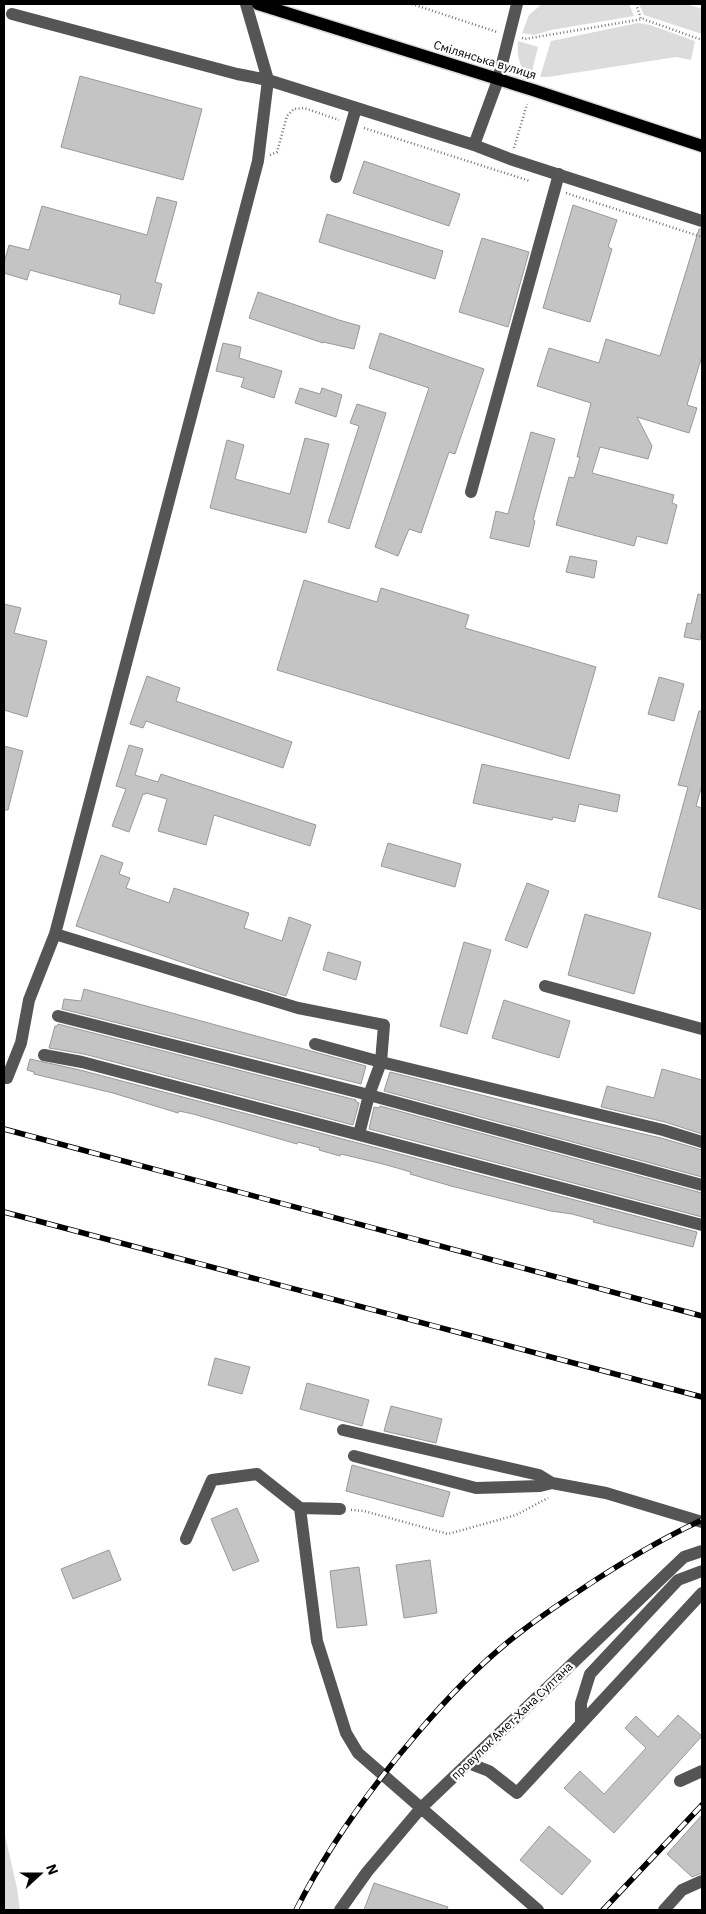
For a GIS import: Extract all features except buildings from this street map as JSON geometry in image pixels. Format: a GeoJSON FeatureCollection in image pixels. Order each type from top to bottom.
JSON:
{"type":"FeatureCollection","features":[{"type":"Feature","properties":{"kind":"main road","name":"Смілянська вулиця"},"geometry":{"type":"LineString","coordinates":[[258,4],[702,146]]}},
{"type":"Feature","properties":{"kind":"street"},"geometry":{"type":"LineString","coordinates":[[4,1078],[7,1078],[20,1043],[29,1000],[55,934],[258,161],[268,80],[246,4]]}},
{"type":"Feature","properties":{"kind":"street"},"geometry":{"type":"LineString","coordinates":[[474,145],[498,80],[517,4]]}},
{"type":"Feature","properties":{"kind":"street"},"geometry":{"type":"LineString","coordinates":[[12,14],[237,74],[268,80],[474,145],[510,159],[702,221]]}},
{"type":"Feature","properties":{"kind":"street"},"geometry":{"type":"LineString","coordinates":[[336,177],[356,108]]}},
{"type":"Feature","properties":{"kind":"street"},"geometry":{"type":"LineString","coordinates":[[471,492],[559,174]]}},
{"type":"Feature","properties":{"kind":"street"},"geometry":{"type":"LineString","coordinates":[[55,934],[298,1008],[384,1025],[381,1062],[369,1095],[359,1134]]}},
{"type":"Feature","properties":{"kind":"street"},"geometry":{"type":"LineString","coordinates":[[545,986],[702,1029]]}},
{"type":"Feature","properties":{"kind":"street"},"geometry":{"type":"LineString","coordinates":[[58,1016],[369,1095],[702,1185]]}},
{"type":"Feature","properties":{"kind":"street"},"geometry":{"type":"LineString","coordinates":[[315,1044],[381,1062],[663,1130],[702,1142]]}},
{"type":"Feature","properties":{"kind":"street"},"geometry":{"type":"LineString","coordinates":[[44,1055],[91,1065],[359,1134],[702,1225]]}},
{"type":"Feature","properties":{"kind":"street"},"geometry":{"type":"LineString","coordinates":[[343,1430],[539,1475],[552,1483],[606,1492],[702,1522]]}},
{"type":"Feature","properties":{"kind":"street"},"geometry":{"type":"LineString","coordinates":[[354,1456],[476,1488],[540,1486],[552,1483]]}},
{"type":"Feature","properties":{"kind":"street"},"geometry":{"type":"LineString","coordinates":[[186,1539],[212,1480],[257,1474],[300,1508],[340,1509]]}},
{"type":"Feature","properties":{"kind":"street"},"geometry":{"type":"LineString","coordinates":[[300,1508],[317,1642],[346,1733],[358,1753],[538,1910]]}},
{"type":"Feature","properties":{"kind":"street","name":"провулок Амет-Хана Султана"},"geometry":{"type":"LineString","coordinates":[[340,1910],[367,1872],[421,1808],[684,1557],[702,1551]]}},
{"type":"Feature","properties":{"kind":"street"},"geometry":{"type":"LineString","coordinates":[[581,1724],[581,1702],[590,1674],[678,1580],[702,1571]]}},
{"type":"Feature","properties":{"kind":"street"},"geometry":{"type":"LineString","coordinates":[[468,1763],[489,1771],[517,1793],[702,1593]]}},
{"type":"Feature","properties":{"kind":"street"},"geometry":{"type":"LineString","coordinates":[[680,1781],[702,1771]]}},
{"type":"Feature","properties":{"kind":"street"},"geometry":{"type":"LineString","coordinates":[[664,1910],[682,1890],[702,1881]]}},
{"type":"Feature","properties":{"kind":"path"},"geometry":{"type":"LineString","coordinates":[[412,4],[501,34],[510,33],[525,39],[641,20],[702,40]]}},
{"type":"Feature","properties":{"kind":"path"},"geometry":{"type":"LineString","coordinates":[[636,4],[641,20]]}},
{"type":"Feature","properties":{"kind":"path"},"geometry":{"type":"LineString","coordinates":[[510,159],[527,104]]}},
{"type":"Feature","properties":{"kind":"path"},"geometry":{"type":"LineString","coordinates":[[258,161],[277,152],[287,116],[294,109],[304,108],[531,181]]}},
{"type":"Feature","properties":{"kind":"path"},"geometry":{"type":"LineString","coordinates":[[556,189],[702,237]]}},
{"type":"Feature","properties":{"kind":"path"},"geometry":{"type":"LineString","coordinates":[[340,1509],[364,1511],[448,1534],[516,1515],[548,1499],[552,1483]]}},
{"type":"Feature","properties":{"kind":"shaded area"},"geometry":{"type":"Polygon","coordinates":[[[542,4],[629,4],[634,16],[551,30],[534,35],[522,33],[529,15],[542,4]]]}},
{"type":"Feature","properties":{"kind":"shaded area"},"geometry":{"type":"Polygon","coordinates":[[[639,4],[686,4],[702,9],[702,34],[644,15],[639,4]]]}},
{"type":"Feature","properties":{"kind":"shaded area"},"geometry":{"type":"Polygon","coordinates":[[[638,23],[650,25],[695,41],[691,60],[676,57],[540,77],[551,41],[638,23]]]}},
{"type":"Feature","properties":{"kind":"shaded area"},"geometry":{"type":"Polygon","coordinates":[[[518,41],[538,47],[531,76],[523,69],[519,61],[518,41]]]}},
{"type":"Feature","properties":{"kind":"shaded area"},"geometry":{"type":"Polygon","coordinates":[[[4,1831],[17,1888],[20,1910],[4,1910],[4,1831]]]}},
{"type":"Feature","properties":{"kind":"railway"},"geometry":{"type":"LineString","coordinates":[[4,1129],[702,1316]]}},
{"type":"Feature","properties":{"kind":"railway"},"geometry":{"type":"LineString","coordinates":[[4,1212],[702,1397]]}},
{"type":"Feature","properties":{"kind":"railway"},"geometry":{"type":"LineString","coordinates":[[296,1910],[336,1841],[366,1798],[427,1722],[479,1667],[531,1624],[594,1581],[647,1549],[702,1520]]}},
{"type":"Feature","properties":{"kind":"railway"},"geometry":{"type":"LineString","coordinates":[[603,1910],[702,1805]]}}]}
